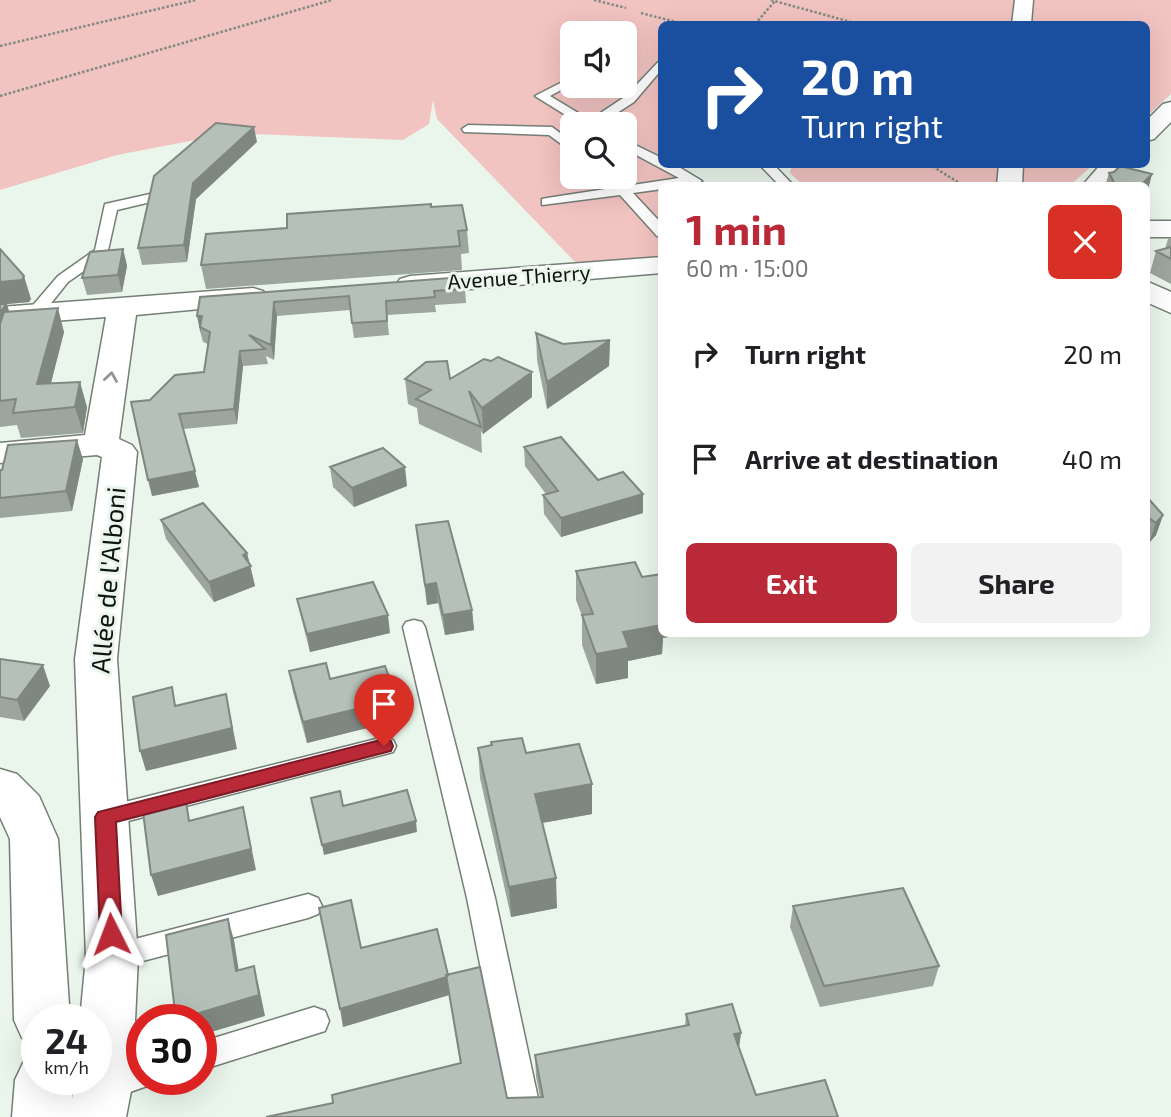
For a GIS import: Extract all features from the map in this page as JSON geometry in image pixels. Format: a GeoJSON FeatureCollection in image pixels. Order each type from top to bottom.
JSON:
{"type":"FeatureCollection","features":[{"type":"Feature","properties":{"kind":"street"},"geometry":{"type":"LineString","coordinates":[[1022,21],[1024,0]]}},
{"type":"Feature","properties":{"kind":"street"},"geometry":{"type":"LineString","coordinates":[[1150,130],[1171,109]]}},
{"type":"Feature","properties":{"kind":"street"},"geometry":{"type":"LineString","coordinates":[[1098,182],[1111,168]]}},
{"type":"Feature","properties":{"kind":"street"},"geometry":{"type":"LineString","coordinates":[[1150,229],[1171,229]]}},
{"type":"Feature","properties":{"kind":"street","name":"Avenue Thierry"},"geometry":{"type":"LineString","coordinates":[[388,286],[658,265]]}},
{"type":"Feature","properties":{"kind":"street"},"geometry":{"type":"LineString","coordinates":[[1150,292],[1171,304]]}},
{"type":"Feature","properties":{"kind":"street"},"geometry":{"type":"LineString","coordinates":[[0,317],[279,295]]}},
{"type":"Feature","properties":{"kind":"street"},"geometry":{"type":"LineString","coordinates":[[0,453],[101,444],[122,307]]}},
{"type":"Feature","properties":{"kind":"street","name":"Allée de l'Alboni"},"geometry":{"type":"LineString","coordinates":[[101,444],[120,452],[96,659],[105,817]]}},
{"type":"Feature","properties":{"kind":"street"},"geometry":{"type":"LineString","coordinates":[[0,787],[22,808],[34,839],[41,1004]]}},
{"type":"Feature","properties":{"kind":"street"},"geometry":{"type":"LineString","coordinates":[[105,817],[112,957],[114,1092]]}},
{"type":"Feature","properties":{"kind":"street"},"geometry":{"type":"LineString","coordinates":[[41,1117],[43,1095]]}},
{"type":"Feature","properties":{"kind":"lane"},"geometry":{"type":"LineString","coordinates":[[609,112],[630,99],[658,66]]}},
{"type":"Feature","properties":{"kind":"lane"},"geometry":{"type":"LineString","coordinates":[[560,86],[541,96],[569,112]]}},
{"type":"Feature","properties":{"kind":"lane"},"geometry":{"type":"LineString","coordinates":[[466,129],[552,131],[560,138]]}},
{"type":"Feature","properties":{"kind":"lane"},"geometry":{"type":"LineString","coordinates":[[637,150],[658,162]]}},
{"type":"Feature","properties":{"kind":"lane"},"geometry":{"type":"LineString","coordinates":[[670,168],[696,182]]}},
{"type":"Feature","properties":{"kind":"lane"},"geometry":{"type":"LineString","coordinates":[[769,168],[784,182]]}},
{"type":"Feature","properties":{"kind":"lane"},"geometry":{"type":"LineString","coordinates":[[543,202],[658,187]]}},
{"type":"Feature","properties":{"kind":"lane"},"geometry":{"type":"LineString","coordinates":[[622,189],[658,229]]}},
{"type":"Feature","properties":{"kind":"lane"},"geometry":{"type":"LineString","coordinates":[[34,314],[63,279],[102,252],[110,207],[150,198]]}},
{"type":"Feature","properties":{"kind":"lane"},"geometry":{"type":"LineString","coordinates":[[414,627],[481,898],[526,1117]]}},
{"type":"Feature","properties":{"kind":"lane"},"geometry":{"type":"LineString","coordinates":[[105,817],[384,746]]}},
{"type":"Feature","properties":{"kind":"lane"},"geometry":{"type":"LineString","coordinates":[[112,957],[308,906]]}},
{"type":"Feature","properties":{"kind":"lane"},"geometry":{"type":"LineString","coordinates":[[217,1050],[314,1021]]}},
{"type":"Feature","properties":{"kind":"path"},"geometry":{"type":"LineString","coordinates":[[0,46],[196,0]]}},
{"type":"Feature","properties":{"kind":"path"},"geometry":{"type":"LineString","coordinates":[[0,96],[332,0]]}},
{"type":"Feature","properties":{"kind":"path"},"geometry":{"type":"LineString","coordinates":[[757,21],[774,0],[801,5],[823,15],[846,21]]}},
{"type":"Feature","properties":{"kind":"path"},"geometry":{"type":"LineString","coordinates":[[935,168],[958,182]]}},
{"type":"Feature","properties":{"kind":"shaded area"},"geometry":{"type":"Polygon","coordinates":[[[0,0],[1171,0],[1171,94],[1150,113],[1150,21],[658,21],[658,164],[652,165],[688,182],[658,182],[658,259],[578,265],[437,119],[433,100],[429,124],[403,140],[232,133],[117,155],[0,190],[0,0]]]}},
{"type":"Feature","properties":{"kind":"shaded area"},"geometry":{"type":"Polygon","coordinates":[[[791,168],[1090,168],[1074,182],[800,182],[790,173],[791,168]]]}},
{"type":"Feature","properties":{"kind":"building"},"geometry":{"type":"Polygon","coordinates":[[[216,123],[254,127],[193,183],[184,245],[138,248],[154,176],[216,123]]]}},
{"type":"Feature","properties":{"kind":"building"},"geometry":{"type":"Polygon","coordinates":[[[1118,168],[1128,168],[1152,174],[1144,182],[1114,182],[1109,173],[1118,168]]]}},
{"type":"Feature","properties":{"kind":"building"},"geometry":{"type":"Polygon","coordinates":[[[431,204],[431,207],[462,205],[467,230],[458,231],[460,246],[201,265],[206,234],[287,228],[287,214],[431,204]]]}},
{"type":"Feature","properties":{"kind":"building"},"geometry":{"type":"Polygon","coordinates":[[[1171,247],[1171,259],[1156,251],[1171,247]]]}},
{"type":"Feature","properties":{"kind":"building"},"geometry":{"type":"Polygon","coordinates":[[[0,249],[24,276],[22,280],[0,282],[0,249]]]}},
{"type":"Feature","properties":{"kind":"building"},"geometry":{"type":"Polygon","coordinates":[[[123,249],[118,275],[82,278],[90,252],[123,249]]]}},
{"type":"Feature","properties":{"kind":"building"},"geometry":{"type":"Polygon","coordinates":[[[463,277],[465,289],[434,291],[435,297],[386,301],[387,321],[352,323],[349,296],[274,302],[271,345],[249,335],[265,349],[240,351],[234,409],[179,414],[195,471],[148,480],[131,402],[150,400],[175,375],[204,372],[210,332],[200,327],[202,316],[197,316],[200,297],[463,277]]]}},
{"type":"Feature","properties":{"kind":"building"},"geometry":{"type":"Polygon","coordinates":[[[58,308],[37,384],[80,382],[75,407],[13,413],[16,399],[0,401],[0,324],[4,312],[58,308]]]}},
{"type":"Feature","properties":{"kind":"building"},"geometry":{"type":"Polygon","coordinates":[[[536,333],[563,344],[610,340],[547,382],[536,333]]]}},
{"type":"Feature","properties":{"kind":"building"},"geometry":{"type":"Polygon","coordinates":[[[498,357],[532,372],[482,408],[469,391],[481,427],[416,399],[431,390],[405,379],[426,362],[447,361],[450,379],[484,359],[491,361],[498,357]]]}},
{"type":"Feature","properties":{"kind":"building"},"geometry":{"type":"Polygon","coordinates":[[[561,437],[598,480],[623,472],[643,494],[561,518],[543,495],[558,491],[524,447],[561,437]]]}},
{"type":"Feature","properties":{"kind":"building"},"geometry":{"type":"Polygon","coordinates":[[[77,440],[66,491],[0,498],[0,470],[8,445],[77,440]]]}},
{"type":"Feature","properties":{"kind":"building"},"geometry":{"type":"Polygon","coordinates":[[[383,448],[405,467],[352,488],[330,467],[383,448]]]}},
{"type":"Feature","properties":{"kind":"building"},"geometry":{"type":"Polygon","coordinates":[[[1150,500],[1163,515],[1156,523],[1150,519],[1150,500]]]}},
{"type":"Feature","properties":{"kind":"building"},"geometry":{"type":"Polygon","coordinates":[[[203,503],[247,553],[243,555],[251,566],[209,582],[161,520],[203,503]]]}},
{"type":"Feature","properties":{"kind":"building"},"geometry":{"type":"Polygon","coordinates":[[[448,521],[472,610],[443,615],[436,583],[425,585],[416,525],[448,521]]]}},
{"type":"Feature","properties":{"kind":"building"},"geometry":{"type":"Polygon","coordinates":[[[635,562],[642,577],[658,575],[658,626],[623,632],[629,648],[596,654],[582,615],[593,614],[576,571],[635,562]]]}},
{"type":"Feature","properties":{"kind":"building"},"geometry":{"type":"Polygon","coordinates":[[[373,582],[388,615],[307,634],[297,599],[373,582]]]}},
{"type":"Feature","properties":{"kind":"building"},"geometry":{"type":"Polygon","coordinates":[[[0,659],[43,665],[17,700],[0,697],[0,659]]]}},
{"type":"Feature","properties":{"kind":"building"},"geometry":{"type":"Polygon","coordinates":[[[326,663],[330,679],[385,666],[397,699],[303,722],[289,671],[326,663]]]}},
{"type":"Feature","properties":{"kind":"building"},"geometry":{"type":"Polygon","coordinates":[[[172,687],[175,706],[226,694],[232,728],[140,751],[133,697],[172,687]]]}},
{"type":"Feature","properties":{"kind":"building"},"geometry":{"type":"Polygon","coordinates":[[[522,738],[526,753],[579,744],[592,784],[535,794],[556,878],[509,887],[478,748],[492,745],[491,742],[522,738]]]}},
{"type":"Feature","properties":{"kind":"building"},"geometry":{"type":"Polygon","coordinates":[[[407,790],[416,821],[322,845],[311,798],[340,791],[343,806],[407,790]]]}},
{"type":"Feature","properties":{"kind":"building"},"geometry":{"type":"Polygon","coordinates":[[[186,802],[189,821],[243,807],[251,849],[151,875],[143,812],[186,802]]]}},
{"type":"Feature","properties":{"kind":"building"},"geometry":{"type":"Polygon","coordinates":[[[903,888],[939,966],[824,986],[793,906],[903,888]]]}},
{"type":"Feature","properties":{"kind":"building"},"geometry":{"type":"Polygon","coordinates":[[[351,900],[361,948],[437,929],[447,977],[340,1009],[319,908],[351,900]]]}},
{"type":"Feature","properties":{"kind":"building"},"geometry":{"type":"Polygon","coordinates":[[[228,919],[236,971],[254,966],[259,995],[217,1008],[217,1004],[174,1004],[166,935],[228,919]]]}},
{"type":"Feature","properties":{"kind":"building"},"geometry":{"type":"Polygon","coordinates":[[[480,967],[507,1098],[543,1097],[535,1055],[689,1025],[686,1014],[732,1004],[741,1033],[734,1034],[756,1095],[825,1080],[838,1117],[266,1117],[333,1103],[332,1095],[461,1063],[446,975],[480,967]]]}},
{"type":"Feature","properties":{"kind":"route"},"geometry":{"type":"LineString","coordinates":[[111,934],[105,817],[384,746]]}}]}
